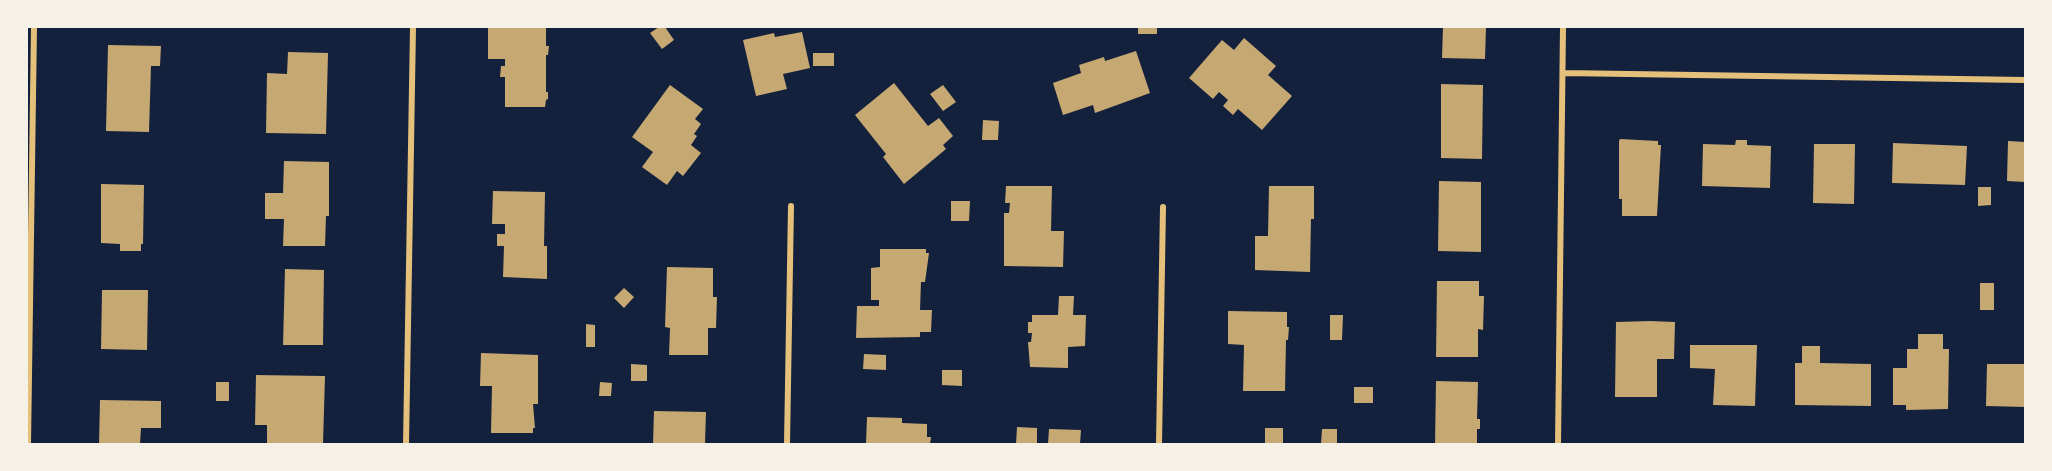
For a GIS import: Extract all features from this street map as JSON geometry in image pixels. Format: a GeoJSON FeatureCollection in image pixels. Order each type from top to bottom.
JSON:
{"type":"FeatureCollection","features":[{"type":"Feature","properties":{"kind":"street"},"geometry":{"type":"LineString","coordinates":[[28,444],[34,27]]}},
{"type":"Feature","properties":{"kind":"street"},"geometry":{"type":"LineString","coordinates":[[406,444],[412,27]]}},
{"type":"Feature","properties":{"kind":"street"},"geometry":{"type":"LineString","coordinates":[[1558,444],[1563,27]]}},
{"type":"Feature","properties":{"kind":"street"},"geometry":{"type":"LineString","coordinates":[[1563,73],[2025,80]]}},
{"type":"Feature","properties":{"kind":"street"},"geometry":{"type":"LineString","coordinates":[[787,444],[791,206]]}},
{"type":"Feature","properties":{"kind":"street"},"geometry":{"type":"LineString","coordinates":[[1159,444],[1162,207]]}},
{"type":"Feature","properties":{"kind":"building"},"geometry":{"type":"Polygon","coordinates":[[[488,27],[546,28],[546,46],[549,46],[548,55],[546,55],[548,99],[545,107],[505,107],[505,77],[500,77],[501,66],[505,66],[505,59],[488,59],[488,27]]]}},
{"type":"Feature","properties":{"kind":"building"},"geometry":{"type":"Polygon","coordinates":[[[659,27],[665,27],[674,40],[662,49],[650,33],[659,27]]]}},
{"type":"Feature","properties":{"kind":"building"},"geometry":{"type":"Polygon","coordinates":[[[1138,27],[1157,27],[1157,34],[1138,34],[1138,27]]]}},
{"type":"Feature","properties":{"kind":"building"},"geometry":{"type":"Polygon","coordinates":[[[1443,27],[1486,27],[1485,59],[1442,58],[1443,27]]]}},
{"type":"Feature","properties":{"kind":"building"},"geometry":{"type":"Polygon","coordinates":[[[802,32],[810,68],[783,74],[787,89],[756,96],[743,40],[774,33],[775,37],[802,32]]]}},
{"type":"Feature","properties":{"kind":"building"},"geometry":{"type":"Polygon","coordinates":[[[1244,38],[1276,66],[1268,75],[1292,96],[1262,130],[1238,109],[1233,115],[1223,106],[1228,100],[1219,92],[1213,99],[1189,78],[1222,40],[1234,50],[1244,38]]]}},
{"type":"Feature","properties":{"kind":"building"},"geometry":{"type":"Polygon","coordinates":[[[108,45],[161,46],[160,66],[151,66],[149,132],[106,131],[108,45]]]}},
{"type":"Feature","properties":{"kind":"building"},"geometry":{"type":"Polygon","coordinates":[[[1136,51],[1150,93],[1095,113],[1093,105],[1063,115],[1053,83],[1081,73],[1079,65],[1104,57],[1105,61],[1136,51]]]}},
{"type":"Feature","properties":{"kind":"building"},"geometry":{"type":"Polygon","coordinates":[[[288,52],[328,53],[326,134],[266,133],[267,73],[287,74],[288,52]]]}},
{"type":"Feature","properties":{"kind":"building"},"geometry":{"type":"Polygon","coordinates":[[[813,53],[834,53],[834,66],[813,66],[813,53]]]}},
{"type":"Feature","properties":{"kind":"building"},"geometry":{"type":"Polygon","coordinates":[[[894,83],[928,126],[939,118],[953,136],[943,145],[946,149],[904,184],[883,157],[886,154],[855,115],[894,83]]]}},
{"type":"Feature","properties":{"kind":"building"},"geometry":{"type":"Polygon","coordinates":[[[1441,84],[1483,85],[1482,159],[1441,158],[1441,84]]]}},
{"type":"Feature","properties":{"kind":"building"},"geometry":{"type":"Polygon","coordinates":[[[670,85],[703,109],[695,119],[701,124],[694,134],[697,136],[691,145],[701,153],[683,176],[677,171],[667,185],[642,167],[653,152],[632,137],[670,85]]]}},
{"type":"Feature","properties":{"kind":"building"},"geometry":{"type":"Polygon","coordinates":[[[943,85],[956,102],[943,111],[930,94],[943,85]]]}},
{"type":"Feature","properties":{"kind":"building"},"geometry":{"type":"Polygon","coordinates":[[[983,120],[999,121],[998,140],[982,140],[983,120]]]}},
{"type":"Feature","properties":{"kind":"building"},"geometry":{"type":"Polygon","coordinates":[[[1620,139],[1658,141],[1658,145],[1661,145],[1657,216],[1622,216],[1622,199],[1619,199],[1620,139]]]}},
{"type":"Feature","properties":{"kind":"building"},"geometry":{"type":"Polygon","coordinates":[[[1736,140],[1747,140],[1747,145],[1771,146],[1770,188],[1702,186],[1703,144],[1735,145],[1736,140]]]}},
{"type":"Feature","properties":{"kind":"building"},"geometry":{"type":"Polygon","coordinates":[[[2008,141],[2025,142],[2025,182],[2007,181],[2008,141]]]}},
{"type":"Feature","properties":{"kind":"building"},"geometry":{"type":"Polygon","coordinates":[[[1893,143],[1967,146],[1965,185],[1892,183],[1893,143]]]}},
{"type":"Feature","properties":{"kind":"building"},"geometry":{"type":"Polygon","coordinates":[[[1814,144],[1855,144],[1854,204],[1813,203],[1814,144]]]}},
{"type":"Feature","properties":{"kind":"building"},"geometry":{"type":"Polygon","coordinates":[[[284,161],[329,162],[329,216],[326,216],[325,246],[283,246],[284,219],[265,219],[265,193],[283,193],[284,161]]]}},
{"type":"Feature","properties":{"kind":"building"},"geometry":{"type":"Polygon","coordinates":[[[1439,181],[1481,182],[1481,252],[1438,251],[1439,181]]]}},
{"type":"Feature","properties":{"kind":"building"},"geometry":{"type":"Polygon","coordinates":[[[101,184],[144,185],[141,251],[120,251],[120,244],[101,243],[101,184]]]}},
{"type":"Feature","properties":{"kind":"building"},"geometry":{"type":"Polygon","coordinates":[[[1006,186],[1052,186],[1051,231],[1064,231],[1063,267],[1004,266],[1004,213],[1009,213],[1010,203],[1005,203],[1006,186]]]}},
{"type":"Feature","properties":{"kind":"building"},"geometry":{"type":"Polygon","coordinates":[[[1269,186],[1314,186],[1310,272],[1255,270],[1255,236],[1268,236],[1269,186]]]}},
{"type":"Feature","properties":{"kind":"building"},"geometry":{"type":"Polygon","coordinates":[[[1978,187],[1991,187],[1991,205],[1978,206],[1978,187]]]}},
{"type":"Feature","properties":{"kind":"building"},"geometry":{"type":"Polygon","coordinates":[[[493,191],[545,192],[544,246],[547,246],[547,279],[503,277],[504,246],[497,246],[497,234],[505,234],[505,224],[492,224],[493,191]]]}},
{"type":"Feature","properties":{"kind":"building"},"geometry":{"type":"Polygon","coordinates":[[[951,201],[970,201],[969,221],[951,221],[951,201]]]}},
{"type":"Feature","properties":{"kind":"building"},"geometry":{"type":"Polygon","coordinates":[[[880,249],[926,249],[926,253],[929,253],[925,282],[921,282],[920,310],[932,310],[931,332],[920,332],[920,337],[856,338],[857,306],[879,306],[879,300],[871,300],[871,268],[880,267],[880,249]]]}},
{"type":"Feature","properties":{"kind":"building"},"geometry":{"type":"Polygon","coordinates":[[[667,267],[713,268],[713,297],[717,297],[716,328],[708,328],[708,355],[669,355],[670,328],[665,327],[667,267]]]}},
{"type":"Feature","properties":{"kind":"building"},"geometry":{"type":"Polygon","coordinates":[[[285,269],[324,270],[323,345],[283,345],[285,269]]]}},
{"type":"Feature","properties":{"kind":"building"},"geometry":{"type":"Polygon","coordinates":[[[1437,281],[1479,281],[1479,296],[1484,296],[1483,330],[1478,329],[1478,357],[1436,357],[1437,281]]]}},
{"type":"Feature","properties":{"kind":"building"},"geometry":{"type":"Polygon","coordinates":[[[1980,283],[1994,283],[1994,310],[1980,310],[1980,283]]]}},
{"type":"Feature","properties":{"kind":"building"},"geometry":{"type":"Polygon","coordinates":[[[624,288],[634,297],[624,308],[614,298],[624,288]]]}},
{"type":"Feature","properties":{"kind":"building"},"geometry":{"type":"Polygon","coordinates":[[[102,290],[148,290],[147,350],[101,349],[102,290]]]}},
{"type":"Feature","properties":{"kind":"building"},"geometry":{"type":"Polygon","coordinates":[[[1059,296],[1074,296],[1073,315],[1086,315],[1085,346],[1068,347],[1068,368],[1030,367],[1028,342],[1031,342],[1032,333],[1028,333],[1028,322],[1032,322],[1032,315],[1058,315],[1059,296]]]}},
{"type":"Feature","properties":{"kind":"building"},"geometry":{"type":"Polygon","coordinates":[[[1228,311],[1287,312],[1287,327],[1289,327],[1288,340],[1286,340],[1285,391],[1243,391],[1244,345],[1228,344],[1228,311]]]}},
{"type":"Feature","properties":{"kind":"building"},"geometry":{"type":"Polygon","coordinates":[[[1330,315],[1343,315],[1342,340],[1330,340],[1330,315]]]}},
{"type":"Feature","properties":{"kind":"building"},"geometry":{"type":"Polygon","coordinates":[[[1616,322],[1675,322],[1674,359],[1657,359],[1657,397],[1615,397],[1616,322]]]}},
{"type":"Feature","properties":{"kind":"building"},"geometry":{"type":"Polygon","coordinates":[[[586,324],[595,325],[595,347],[586,347],[586,324]]]}},
{"type":"Feature","properties":{"kind":"building"},"geometry":{"type":"Polygon","coordinates":[[[1918,334],[1943,334],[1943,349],[1949,349],[1948,409],[1906,410],[1906,405],[1893,405],[1893,368],[1907,368],[1907,349],[1918,349],[1918,334]]]}},
{"type":"Feature","properties":{"kind":"building"},"geometry":{"type":"Polygon","coordinates":[[[1690,345],[1757,345],[1755,406],[1713,405],[1715,369],[1690,368],[1690,345]]]}},
{"type":"Feature","properties":{"kind":"building"},"geometry":{"type":"Polygon","coordinates":[[[1802,346],[1820,346],[1820,363],[1871,364],[1871,406],[1795,405],[1795,363],[1802,363],[1802,346]]]}},
{"type":"Feature","properties":{"kind":"building"},"geometry":{"type":"Polygon","coordinates":[[[481,353],[538,355],[538,404],[533,404],[535,428],[533,428],[533,433],[491,433],[492,386],[480,386],[481,353]]]}},
{"type":"Feature","properties":{"kind":"building"},"geometry":{"type":"Polygon","coordinates":[[[864,354],[886,355],[886,370],[863,369],[864,354]]]}},
{"type":"Feature","properties":{"kind":"building"},"geometry":{"type":"Polygon","coordinates":[[[631,364],[647,365],[647,381],[631,381],[631,364]]]}},
{"type":"Feature","properties":{"kind":"building"},"geometry":{"type":"Polygon","coordinates":[[[1987,364],[2025,364],[2025,407],[1986,406],[1987,364]]]}},
{"type":"Feature","properties":{"kind":"building"},"geometry":{"type":"Polygon","coordinates":[[[942,370],[962,370],[962,386],[942,385],[942,370]]]}},
{"type":"Feature","properties":{"kind":"building"},"geometry":{"type":"Polygon","coordinates":[[[256,375],[325,376],[323,444],[267,444],[267,425],[255,425],[256,375]]]}},
{"type":"Feature","properties":{"kind":"building"},"geometry":{"type":"Polygon","coordinates":[[[1436,381],[1478,382],[1477,419],[1480,419],[1480,429],[1477,429],[1477,444],[1435,444],[1436,381]]]}},
{"type":"Feature","properties":{"kind":"building"},"geometry":{"type":"Polygon","coordinates":[[[216,382],[229,382],[229,401],[216,401],[216,382]]]}},
{"type":"Feature","properties":{"kind":"building"},"geometry":{"type":"Polygon","coordinates":[[[600,382],[612,383],[611,396],[599,396],[600,382]]]}},
{"type":"Feature","properties":{"kind":"building"},"geometry":{"type":"Polygon","coordinates":[[[1354,387],[1373,387],[1373,403],[1354,403],[1354,387]]]}},
{"type":"Feature","properties":{"kind":"building"},"geometry":{"type":"Polygon","coordinates":[[[100,400],[161,401],[161,428],[141,428],[140,444],[99,444],[100,400]]]}},
{"type":"Feature","properties":{"kind":"building"},"geometry":{"type":"Polygon","coordinates":[[[654,411],[706,412],[705,444],[653,444],[654,411]]]}},
{"type":"Feature","properties":{"kind":"building"},"geometry":{"type":"Polygon","coordinates":[[[867,417],[902,418],[902,423],[927,424],[927,437],[931,437],[930,444],[866,444],[867,417]]]}},
{"type":"Feature","properties":{"kind":"building"},"geometry":{"type":"Polygon","coordinates":[[[1017,427],[1037,428],[1037,444],[1016,444],[1017,427]]]}},
{"type":"Feature","properties":{"kind":"building"},"geometry":{"type":"Polygon","coordinates":[[[1265,428],[1283,428],[1283,444],[1265,444],[1265,428]]]}},
{"type":"Feature","properties":{"kind":"building"},"geometry":{"type":"Polygon","coordinates":[[[1049,429],[1081,430],[1080,444],[1048,444],[1049,429]]]}},
{"type":"Feature","properties":{"kind":"building"},"geometry":{"type":"Polygon","coordinates":[[[1322,429],[1337,429],[1337,444],[1321,444],[1322,429]]]}}]}
